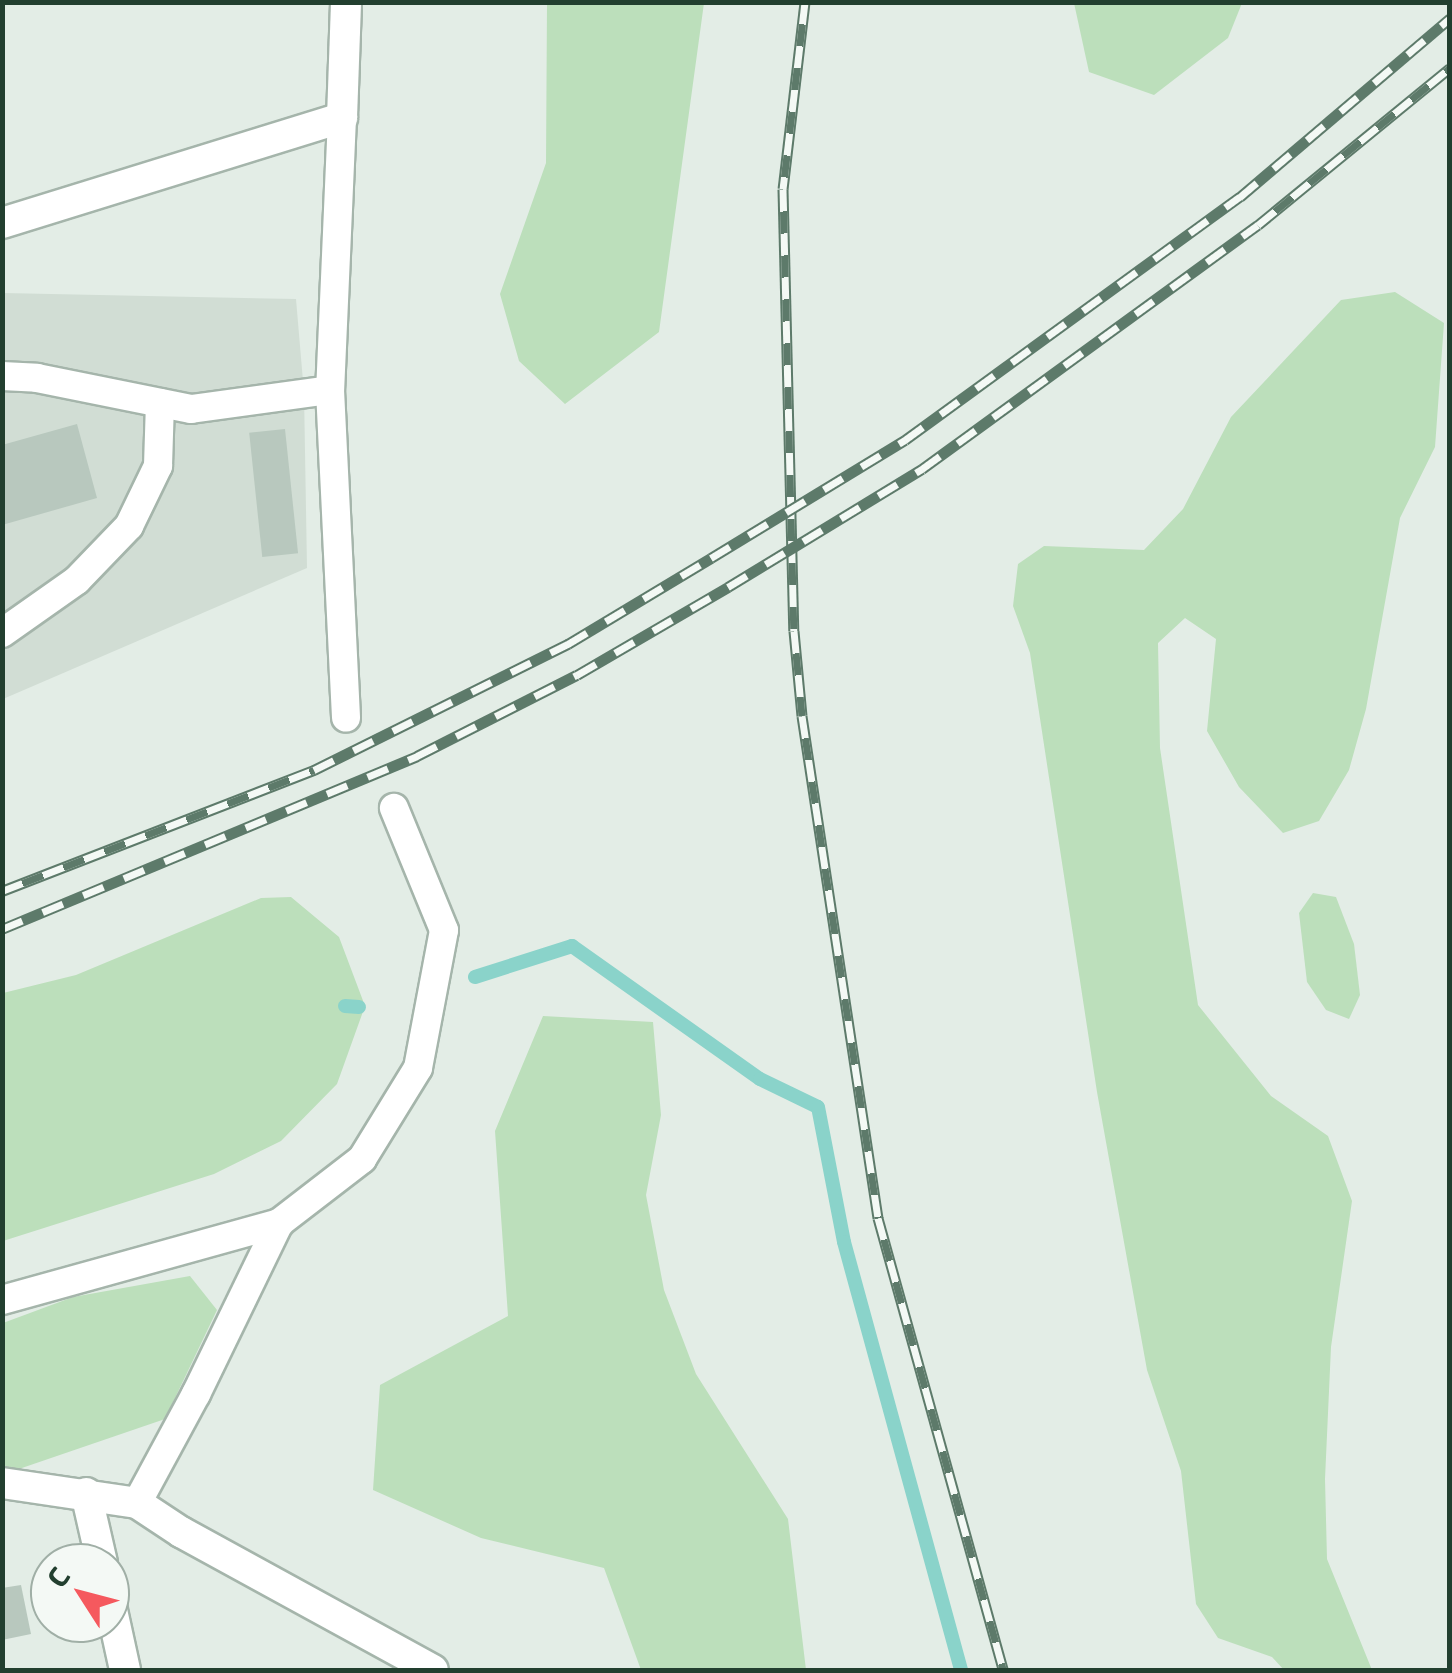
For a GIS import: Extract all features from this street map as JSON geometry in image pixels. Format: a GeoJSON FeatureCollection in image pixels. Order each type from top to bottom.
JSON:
{"type":"FeatureCollection","features":[{"type":"Feature","properties":{"kind":"street"},"geometry":{"type":"LineString","coordinates":[[2,223],[342,118],[346,2]]}},
{"type":"Feature","properties":{"kind":"street"},"geometry":{"type":"LineString","coordinates":[[2,1483],[137,1503],[181,1532],[433,1670]]}},
{"type":"Feature","properties":{"kind":"street"},"geometry":{"type":"LineString","coordinates":[[86,1493],[97,1543]]}},
{"type":"Feature","properties":{"kind":"street"},"geometry":{"type":"LineString","coordinates":[[119,1643],[125,1670]]}},
{"type":"Feature","properties":{"kind":"lane"},"geometry":{"type":"LineString","coordinates":[[342,118],[330,390],[346,718]]}},
{"type":"Feature","properties":{"kind":"lane"},"geometry":{"type":"LineString","coordinates":[[2,376],[37,378],[191,409],[330,390]]}},
{"type":"Feature","properties":{"kind":"lane"},"geometry":{"type":"LineString","coordinates":[[2,633],[77,580],[129,526],[158,466],[160,403]]}},
{"type":"Feature","properties":{"kind":"lane"},"geometry":{"type":"LineString","coordinates":[[2,1300],[279,1223],[362,1159],[418,1068],[444,930],[394,808]]}},
{"type":"Feature","properties":{"kind":"lane"},"geometry":{"type":"LineString","coordinates":[[137,1503],[196,1394],[279,1223]]}},
{"type":"Feature","properties":{"kind":"shaded area"},"geometry":{"type":"Polygon","coordinates":[[[3,293],[296,299],[304,393],[307,568],[3,699],[3,293]]]}},
{"type":"Feature","properties":{"kind":"green space"},"geometry":{"type":"Polygon","coordinates":[[[1074,2],[1242,3],[1228,38],[1154,95],[1089,72],[1074,2]]]}},
{"type":"Feature","properties":{"kind":"green space"},"geometry":{"type":"Polygon","coordinates":[[[547,3],[704,3],[659,332],[565,404],[519,361],[500,294],[546,163],[547,3]]]}},
{"type":"Feature","properties":{"kind":"green space"},"geometry":{"type":"Polygon","coordinates":[[[1395,292],[1444,323],[1435,447],[1400,518],[1366,709],[1349,770],[1319,821],[1283,833],[1239,787],[1207,731],[1216,639],[1185,618],[1158,643],[1160,748],[1198,1005],[1271,1096],[1328,1136],[1352,1201],[1331,1347],[1325,1479],[1327,1559],[1372,1670],[1284,1670],[1272,1657],[1218,1638],[1196,1604],[1181,1471],[1147,1370],[1097,1092],[1030,653],[1013,606],[1018,564],[1044,546],[1144,550],[1183,509],[1231,417],[1341,300],[1395,292]]]}},
{"type":"Feature","properties":{"kind":"green space"},"geometry":{"type":"Polygon","coordinates":[[[1313,893],[1336,897],[1354,944],[1360,995],[1349,1019],[1326,1010],[1307,982],[1299,913],[1313,893]]]}},
{"type":"Feature","properties":{"kind":"green space"},"geometry":{"type":"Polygon","coordinates":[[[291,897],[339,937],[365,1006],[337,1084],[281,1141],[214,1174],[3,1241],[3,993],[76,975],[261,898],[291,897]]]}},
{"type":"Feature","properties":{"kind":"green space"},"geometry":{"type":"Polygon","coordinates":[[[543,1016],[653,1022],[661,1115],[646,1195],[664,1290],[696,1374],[788,1519],[806,1670],[641,1670],[604,1568],[481,1538],[373,1490],[380,1385],[508,1316],[495,1131],[543,1016]]]}},
{"type":"Feature","properties":{"kind":"green space"},"geometry":{"type":"Polygon","coordinates":[[[190,1276],[217,1310],[165,1419],[16,1470],[3,1465],[3,1323],[73,1297],[190,1276]]]}},
{"type":"Feature","properties":{"kind":"building"},"geometry":{"type":"Polygon","coordinates":[[[77,424],[97,498],[2,525],[2,445],[77,424]]]}},
{"type":"Feature","properties":{"kind":"building"},"geometry":{"type":"Polygon","coordinates":[[[285,429],[298,553],[262,557],[249,433],[285,429]]]}},
{"type":"Feature","properties":{"kind":"building"},"geometry":{"type":"Polygon","coordinates":[[[21,1585],[30,1634],[2,1640],[2,1588],[21,1585]]]}},
{"type":"Feature","properties":{"kind":"waterway"},"geometry":{"type":"LineString","coordinates":[[475,977],[572,946],[760,1079],[818,1107],[844,1242],[961,1670]]}},
{"type":"Feature","properties":{"kind":"waterway"},"geometry":{"type":"LineString","coordinates":[[345,1006],[359,1007]]}},
{"type":"Feature","properties":{"kind":"railway"},"geometry":{"type":"LineString","coordinates":[[805,2],[783,189],[794,631],[802,716],[878,1218],[1003,1670]]}},
{"type":"Feature","properties":{"kind":"railway"},"geometry":{"type":"LineString","coordinates":[[2,891],[314,770],[568,644],[711,558],[905,440],[1240,197],[1450,18]]}},
{"type":"Feature","properties":{"kind":"railway"},"geometry":{"type":"LineString","coordinates":[[2,929],[417,756],[577,675],[728,587],[922,469],[1258,225],[1450,68]]}}]}
